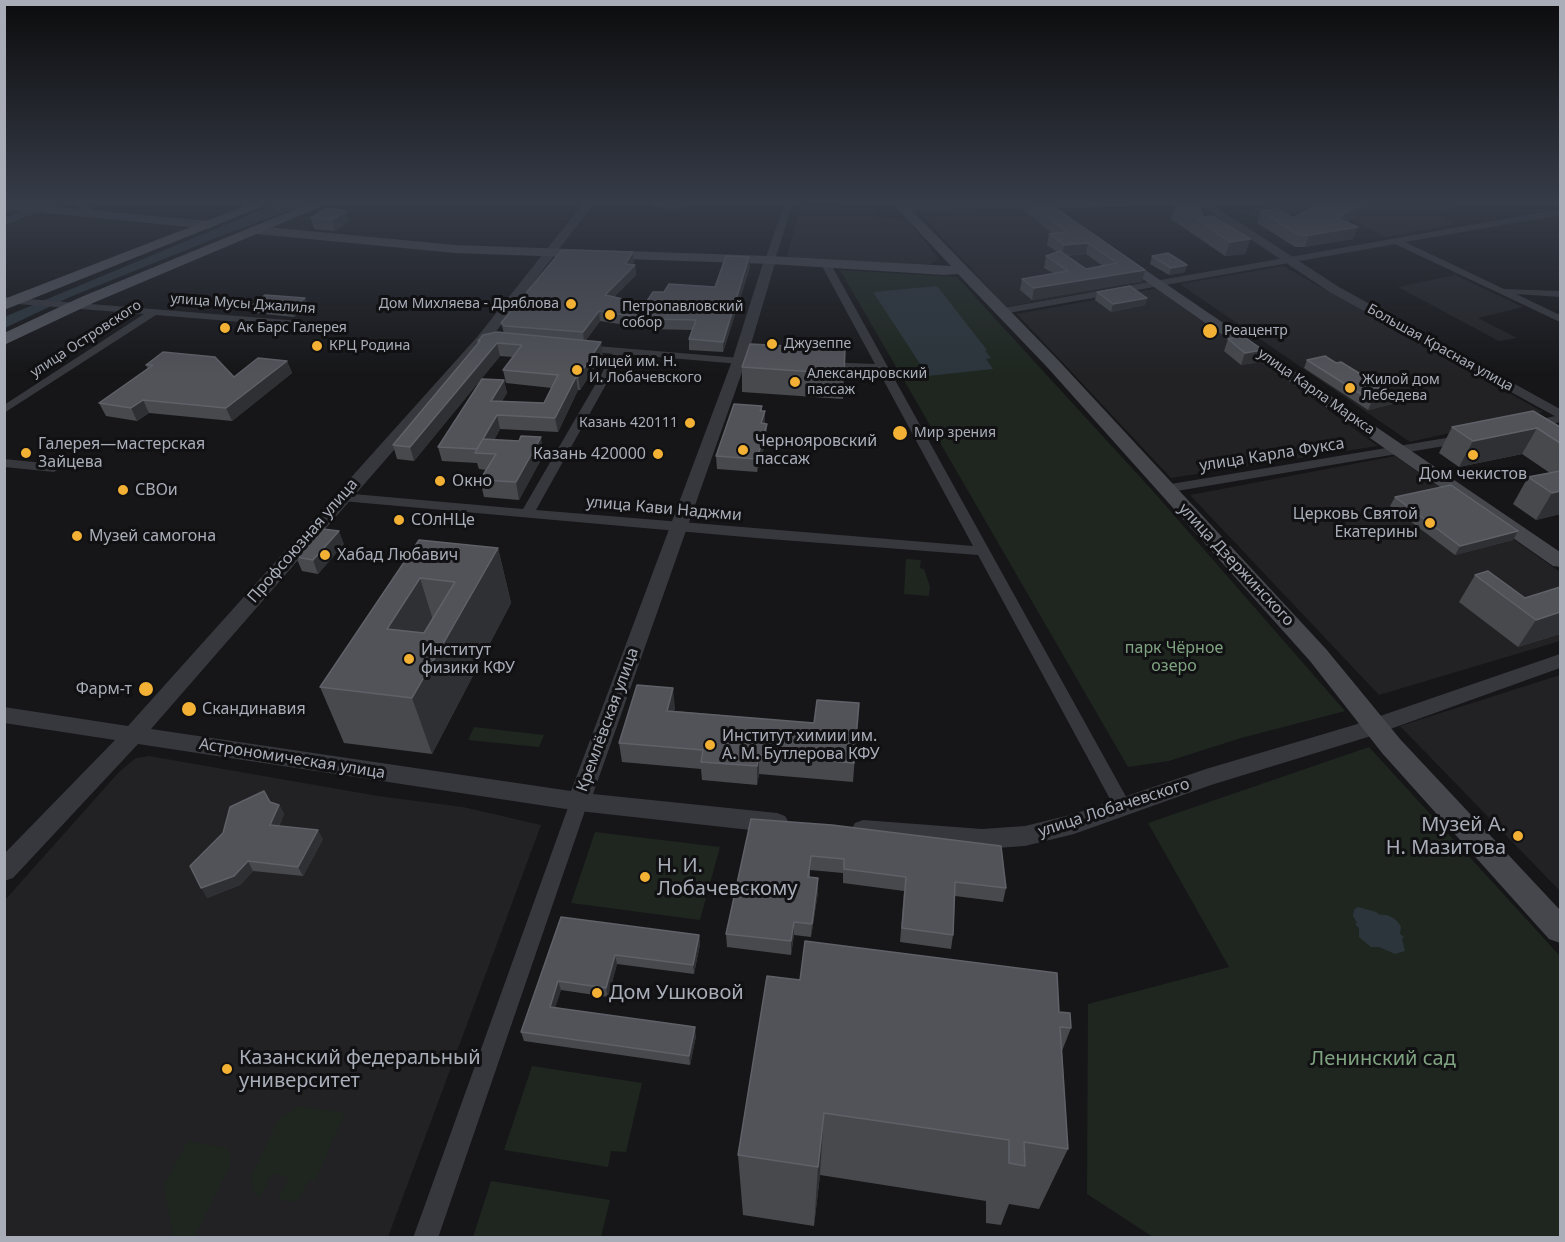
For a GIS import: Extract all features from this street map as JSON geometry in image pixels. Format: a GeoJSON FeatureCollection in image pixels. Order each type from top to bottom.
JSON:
{"type":"FeatureCollection","features":[{"type":"Feature","properties":{"kind":"main road"},"geometry":{"type":"LineString","coordinates":[[12,302],[122,260]]}},
{"type":"Feature","properties":{"kind":"main road"},"geometry":{"type":"LineString","coordinates":[[4,340],[71,305],[178,260]]}},
{"type":"Feature","properties":{"kind":"main road"},"geometry":{"type":"LineString","coordinates":[[742,260],[944,271],[963,269]]}},
{"type":"Feature","properties":{"kind":"main road","name":"улица Дзержинского"},"geometry":{"type":"LineString","coordinates":[[954,260],[1318,656],[1391,746],[1560,930]]}},
{"type":"Feature","properties":{"kind":"main road","name":"улица Карла Маркса"},"geometry":{"type":"LineString","coordinates":[[1128,260],[1405,450],[1560,553]]}},
{"type":"Feature","properties":{"kind":"main road","name":"улица Карла Маркса"},"geometry":{"type":"LineString","coordinates":[[1405,450],[1560,561]]}},
{"type":"Feature","properties":{"kind":"street","name":"Профсоюзная улица"},"geometry":{"type":"LineString","coordinates":[[4,871],[133,735],[342,497],[488,339],[547,260]]}},
{"type":"Feature","properties":{"kind":"street"},"geometry":{"type":"LineString","coordinates":[[1003,311],[1288,260]]}},
{"type":"Feature","properties":{"kind":"street","name":"Большая Красная улица"},"geometry":{"type":"LineString","coordinates":[[1288,260],[1335,290],[1560,417]]}},
{"type":"Feature","properties":{"kind":"street"},"geometry":{"type":"LineString","coordinates":[[1436,260],[1560,319]]}},
{"type":"Feature","properties":{"kind":"street","name":"Кремлёвская улица"},"geometry":{"type":"LineString","coordinates":[[425,1238],[677,527],[739,361],[770,261]]}},
{"type":"Feature","properties":{"kind":"street"},"geometry":{"type":"LineString","coordinates":[[829,264],[828,268],[881,367],[1124,807]]}},
{"type":"Feature","properties":{"kind":"street"},"geometry":{"type":"LineString","coordinates":[[1501,291],[1560,294]]}},
{"type":"Feature","properties":{"kind":"street","name":"улица Мусы Джалиля"},"geometry":{"type":"LineString","coordinates":[[12,302],[337,327]]}},
{"type":"Feature","properties":{"kind":"street","name":"улица Островского"},"geometry":{"type":"LineString","coordinates":[[4,410],[154,312]]}},
{"type":"Feature","properties":{"kind":"street"},"geometry":{"type":"LineString","coordinates":[[576,348],[768,363]]}},
{"type":"Feature","properties":{"kind":"street"},"geometry":{"type":"LineString","coordinates":[[527,514],[619,352]]}},
{"type":"Feature","properties":{"kind":"street"},"geometry":{"type":"LineString","coordinates":[[812,364],[881,367]]}},
{"type":"Feature","properties":{"kind":"street"},"geometry":{"type":"LineString","coordinates":[[1522,428],[1560,417]]}},
{"type":"Feature","properties":{"kind":"street","name":"улица Карла Фукса"},"geometry":{"type":"LineString","coordinates":[[1165,489],[1481,436]]}},
{"type":"Feature","properties":{"kind":"street"},"geometry":{"type":"LineString","coordinates":[[4,463],[54,468]]}},
{"type":"Feature","properties":{"kind":"street","name":"улица Кави Наджми"},"geometry":{"type":"LineString","coordinates":[[342,497],[983,551]]}},
{"type":"Feature","properties":{"kind":"street","name":"улица Лобачевского"},"geometry":{"type":"LineString","coordinates":[[845,829],[982,839],[1025,836],[1074,824],[1375,725],[1560,661]]}},
{"type":"Feature","properties":{"kind":"street","name":"Астрономическая улица"},"geometry":{"type":"LineString","coordinates":[[4,716],[579,802]]}},
{"type":"Feature","properties":{"kind":"street"},"geometry":{"type":"LineString","coordinates":[[579,802],[800,825]]}},
{"type":"Feature","properties":{"kind":"shaded area"},"geometry":{"type":"Polygon","coordinates":[[[141,260],[161,260],[70,297],[5,328],[4,317],[141,260]]]}},
{"type":"Feature","properties":{"kind":"shaded area"},"geometry":{"type":"Polygon","coordinates":[[[805,260],[937,260],[927,266],[805,260]]]}},
{"type":"Feature","properties":{"kind":"shaded area"},"geometry":{"type":"Polygon","coordinates":[[[963,260],[1114,260],[1146,282],[1006,307],[963,260]]]}},
{"type":"Feature","properties":{"kind":"shaded area"},"geometry":{"type":"Polygon","coordinates":[[[1283,266],[1543,412],[1410,442],[1180,284],[1283,266]]]}},
{"type":"Feature","properties":{"kind":"shaded area"},"geometry":{"type":"Polygon","coordinates":[[[1455,275],[1523,307],[1478,318],[1517,338],[1499,341],[1398,287],[1455,275]]]}},
{"type":"Feature","properties":{"kind":"shaded area"},"geometry":{"type":"Polygon","coordinates":[[[937,286],[987,350],[985,351],[991,358],[986,359],[993,369],[928,376],[873,292],[937,286]]]}},
{"type":"Feature","properties":{"kind":"shaded area"},"geometry":{"type":"Polygon","coordinates":[[[1159,288],[1378,446],[1171,478],[1017,314],[1159,288]]]}},
{"type":"Feature","properties":{"kind":"shaded area"},"geometry":{"type":"Polygon","coordinates":[[[1395,456],[1560,572],[1560,641],[1379,695],[1190,495],[1395,456]]]}},
{"type":"Feature","properties":{"kind":"shaded area"},"geometry":{"type":"Polygon","coordinates":[[[1560,675],[1560,891],[1400,726],[1560,675]]]}},
{"type":"Feature","properties":{"kind":"shaded area","name":"Казанский федеральный университет"},"geometry":{"type":"Polygon","coordinates":[[[149,756],[378,796],[463,807],[541,825],[388,1237],[5,1238],[5,900],[119,772],[136,758],[149,756]]]}},
{"type":"Feature","properties":{"kind":"shaded area"},"geometry":{"type":"Polygon","coordinates":[[[1358,907],[1395,919],[1401,927],[1400,934],[1404,937],[1402,939],[1405,951],[1395,954],[1379,947],[1371,947],[1359,937],[1359,928],[1353,916],[1354,910],[1358,907]]]}},
{"type":"Feature","properties":{"kind":"green space","name":"парк Чёрное озеро"},"geometry":{"type":"Polygon","coordinates":[[[840,270],[957,277],[1152,490],[1345,711],[1241,738],[1169,761],[1128,767],[840,270]]]}},
{"type":"Feature","properties":{"kind":"green space"},"geometry":{"type":"Polygon","coordinates":[[[906,559],[921,560],[920,568],[924,569],[930,587],[929,596],[904,594],[906,559]]]}},
{"type":"Feature","properties":{"kind":"green space"},"geometry":{"type":"Polygon","coordinates":[[[474,727],[544,735],[539,747],[468,740],[474,727]]]}},
{"type":"Feature","properties":{"kind":"green space","name":"Ленинский сад"},"geometry":{"type":"Polygon","coordinates":[[[1369,747],[1560,956],[1560,1237],[1153,1237],[1087,1194],[1088,1004],[1229,967],[1148,823],[1369,747]]]}},
{"type":"Feature","properties":{"kind":"green space"},"geometry":{"type":"Polygon","coordinates":[[[595,832],[720,847],[700,920],[571,903],[595,832]]]}},
{"type":"Feature","properties":{"kind":"green space"},"geometry":{"type":"Polygon","coordinates":[[[532,1066],[642,1083],[626,1152],[611,1151],[608,1167],[504,1150],[532,1066]]]}},
{"type":"Feature","properties":{"kind":"green space"},"geometry":{"type":"Polygon","coordinates":[[[299,1106],[345,1113],[315,1181],[308,1180],[298,1202],[278,1200],[289,1177],[272,1174],[260,1197],[253,1191],[251,1177],[279,1118],[299,1106]]]}},
{"type":"Feature","properties":{"kind":"green space"},"geometry":{"type":"Polygon","coordinates":[[[187,1142],[227,1148],[231,1155],[230,1165],[194,1237],[173,1237],[164,1186],[187,1142]]]}},
{"type":"Feature","properties":{"kind":"green space"},"geometry":{"type":"Polygon","coordinates":[[[491,1181],[610,1200],[601,1237],[473,1237],[491,1181]]]}},
{"type":"Feature","properties":{"kind":"building"},"geometry":{"type":"Polygon","coordinates":[[[554,260],[628,260],[625,264],[635,265],[605,295],[645,304],[653,292],[664,292],[669,284],[715,287],[725,260],[748,260],[723,342],[689,339],[696,320],[650,319],[599,311],[583,332],[505,326],[501,323],[554,260]]]}},
{"type":"Feature","properties":{"kind":"building"},"geometry":{"type":"Polygon","coordinates":[[[1052,260],[1073,260],[1086,269],[1117,263],[1113,260],[1131,260],[1145,270],[1034,288],[1022,279],[1068,271],[1052,260]]]}},
{"type":"Feature","properties":{"kind":"building"},"geometry":{"type":"Polygon","coordinates":[[[1158,260],[1179,260],[1187,265],[1171,268],[1158,260]]]}},
{"type":"Feature","properties":{"kind":"building"},"geometry":{"type":"Polygon","coordinates":[[[1130,286],[1147,298],[1113,304],[1097,292],[1130,286]]]}},
{"type":"Feature","properties":{"kind":"building"},"geometry":{"type":"Polygon","coordinates":[[[265,295],[305,298],[291,309],[252,305],[265,295]]]}},
{"type":"Feature","properties":{"kind":"building"},"geometry":{"type":"Polygon","coordinates":[[[497,332],[601,342],[576,377],[555,418],[497,415],[477,449],[438,447],[482,379],[504,380],[491,401],[544,403],[558,375],[503,370],[522,345],[497,343],[410,447],[393,445],[483,335],[497,332]]]}},
{"type":"Feature","properties":{"kind":"building"},"geometry":{"type":"Polygon","coordinates":[[[1243,336],[1263,350],[1245,353],[1228,339],[1243,336]]]}},
{"type":"Feature","properties":{"kind":"building"},"geometry":{"type":"Polygon","coordinates":[[[750,344],[845,349],[844,374],[742,367],[750,344]]]}},
{"type":"Feature","properties":{"kind":"building"},"geometry":{"type":"Polygon","coordinates":[[[163,352],[215,357],[234,377],[258,358],[287,361],[226,408],[143,400],[131,408],[99,403],[153,365],[146,365],[163,352]]]}},
{"type":"Feature","properties":{"kind":"building"},"geometry":{"type":"Polygon","coordinates":[[[1325,356],[1336,363],[1341,362],[1396,396],[1372,401],[1307,360],[1325,356]]]}},
{"type":"Feature","properties":{"kind":"building","name":"Чернояровский пассаж"},"geometry":{"type":"Polygon","coordinates":[[[734,404],[762,406],[760,411],[765,411],[761,423],[767,424],[757,459],[716,456],[734,404]]]}},
{"type":"Feature","properties":{"kind":"building"},"geometry":{"type":"Polygon","coordinates":[[[1533,411],[1560,427],[1560,443],[1537,428],[1473,441],[1452,427],[1533,411]]]}},
{"type":"Feature","properties":{"kind":"building"},"geometry":{"type":"Polygon","coordinates":[[[521,436],[541,437],[516,482],[480,480],[496,454],[475,453],[483,439],[519,441],[521,436]]]}},
{"type":"Feature","properties":{"kind":"building"},"geometry":{"type":"Polygon","coordinates":[[[1560,471],[1560,491],[1552,493],[1528,477],[1560,471]]]}},
{"type":"Feature","properties":{"kind":"building","name":"Церковь Святой Екатерины"},"geometry":{"type":"Polygon","coordinates":[[[1451,485],[1518,531],[1460,546],[1395,497],[1451,485]]]}},
{"type":"Feature","properties":{"kind":"building"},"geometry":{"type":"Polygon","coordinates":[[[323,529],[339,531],[313,560],[296,557],[323,529]]]}},
{"type":"Feature","properties":{"kind":"building"},"geometry":{"type":"Polygon","coordinates":[[[419,540],[498,548],[412,698],[320,687],[419,540]],[[420,578],[387,629],[424,633],[455,582],[420,578]]]}},
{"type":"Feature","properties":{"kind":"building"},"geometry":{"type":"Polygon","coordinates":[[[1488,571],[1525,598],[1560,587],[1560,612],[1536,620],[1475,575],[1488,571]]]}},
{"type":"Feature","properties":{"kind":"building"},"geometry":{"type":"Polygon","coordinates":[[[637,685],[673,688],[667,711],[814,723],[817,700],[859,703],[854,763],[759,755],[757,766],[701,762],[703,750],[619,743],[637,685]]]}},
{"type":"Feature","properties":{"kind":"building"},"geometry":{"type":"Polygon","coordinates":[[[264,791],[270,802],[279,805],[270,825],[318,830],[298,867],[248,861],[234,876],[201,888],[190,866],[223,833],[230,807],[264,791]]]}},
{"type":"Feature","properties":{"kind":"building"},"geometry":{"type":"Polygon","coordinates":[[[751,819],[832,825],[1001,846],[1006,888],[955,882],[953,935],[902,928],[906,877],[844,869],[844,859],[811,856],[808,877],[818,878],[812,924],[794,922],[791,941],[726,934],[751,819]]]}},
{"type":"Feature","properties":{"kind":"building","name":"Дом Ушковой"},"geometry":{"type":"Polygon","coordinates":[[[561,917],[699,935],[693,965],[615,955],[606,988],[558,981],[550,1007],[695,1027],[689,1056],[521,1032],[561,917]]]}},
{"type":"Feature","properties":{"kind":"building"},"geometry":{"type":"Polygon","coordinates":[[[805,941],[1057,973],[1059,1012],[1070,1013],[1071,1028],[1060,1027],[1068,1149],[1024,1142],[1025,1166],[1009,1163],[1009,1140],[824,1113],[818,1167],[738,1155],[767,976],[800,980],[805,941]]]}},
{"type":"Feature","properties":{"kind":"place","name":"Дом Михляева - Дряблова"},"geometry":{"type":"Point","coordinates":[571,304]}},
{"type":"Feature","properties":{"kind":"place","name":"Петропавловский собор"},"geometry":{"type":"Point","coordinates":[610,315]}},
{"type":"Feature","properties":{"kind":"place","name":"Ак Барс Галерея"},"geometry":{"type":"Point","coordinates":[225,328]}},
{"type":"Feature","properties":{"kind":"place","name":"Реацентр"},"geometry":{"type":"Point","coordinates":[1210,331]}},
{"type":"Feature","properties":{"kind":"place","name":"Джузеппе"},"geometry":{"type":"Point","coordinates":[772,344]}},
{"type":"Feature","properties":{"kind":"place","name":"КРЦ Родина"},"geometry":{"type":"Point","coordinates":[317,346]}},
{"type":"Feature","properties":{"kind":"place","name":"Лицей им. Н. И. Лобачевского"},"geometry":{"type":"Point","coordinates":[577,370]}},
{"type":"Feature","properties":{"kind":"place","name":"Александровский пассаж"},"geometry":{"type":"Point","coordinates":[795,382]}},
{"type":"Feature","properties":{"kind":"place","name":"Жилой дом Лебедева"},"geometry":{"type":"Point","coordinates":[1350,388]}},
{"type":"Feature","properties":{"kind":"place","name":"Казань 420111"},"geometry":{"type":"Point","coordinates":[690,423]}},
{"type":"Feature","properties":{"kind":"place","name":"Мир зрения"},"geometry":{"type":"Point","coordinates":[900,433]}},
{"type":"Feature","properties":{"kind":"place","name":"Чернояровский пассаж"},"geometry":{"type":"Point","coordinates":[743,450]}},
{"type":"Feature","properties":{"kind":"place","name":"Галерея—мастерская Зайцева"},"geometry":{"type":"Point","coordinates":[26,453]}},
{"type":"Feature","properties":{"kind":"place","name":"Казань 420000"},"geometry":{"type":"Point","coordinates":[658,454]}},
{"type":"Feature","properties":{"kind":"place","name":"Дом чекистов"},"geometry":{"type":"Point","coordinates":[1473,455]}},
{"type":"Feature","properties":{"kind":"place","name":"Окно"},"geometry":{"type":"Point","coordinates":[440,481]}},
{"type":"Feature","properties":{"kind":"place","name":"СВОи"},"geometry":{"type":"Point","coordinates":[123,490]}},
{"type":"Feature","properties":{"kind":"place","name":"СОлНЦе"},"geometry":{"type":"Point","coordinates":[399,520]}},
{"type":"Feature","properties":{"kind":"place","name":"Церковь Святой Екатерины"},"geometry":{"type":"Point","coordinates":[1430,523]}},
{"type":"Feature","properties":{"kind":"place","name":"Музей самогона"},"geometry":{"type":"Point","coordinates":[77,536]}},
{"type":"Feature","properties":{"kind":"place","name":"Хабад Любавич"},"geometry":{"type":"Point","coordinates":[325,555]}},
{"type":"Feature","properties":{"kind":"place","name":"Институт физики КФУ"},"geometry":{"type":"Point","coordinates":[409,659]}},
{"type":"Feature","properties":{"kind":"place","name":"Фарм-т"},"geometry":{"type":"Point","coordinates":[146,689]}},
{"type":"Feature","properties":{"kind":"place","name":"Скандинавия"},"geometry":{"type":"Point","coordinates":[189,709]}},
{"type":"Feature","properties":{"kind":"place","name":"Институт химии им. А. М. Бутлерова КФУ"},"geometry":{"type":"Point","coordinates":[710,745]}},
{"type":"Feature","properties":{"kind":"place","name":"Музей А. Н. Мазитова"},"geometry":{"type":"Point","coordinates":[1518,836]}},
{"type":"Feature","properties":{"kind":"place","name":"Н. И. Лобачевскому"},"geometry":{"type":"Point","coordinates":[645,877]}},
{"type":"Feature","properties":{"kind":"place","name":"Дом Ушковой"},"geometry":{"type":"Point","coordinates":[597,993]}},
{"type":"Feature","properties":{"kind":"place","name":"Казанский федеральный университет"},"geometry":{"type":"Point","coordinates":[227,1069]}}]}
